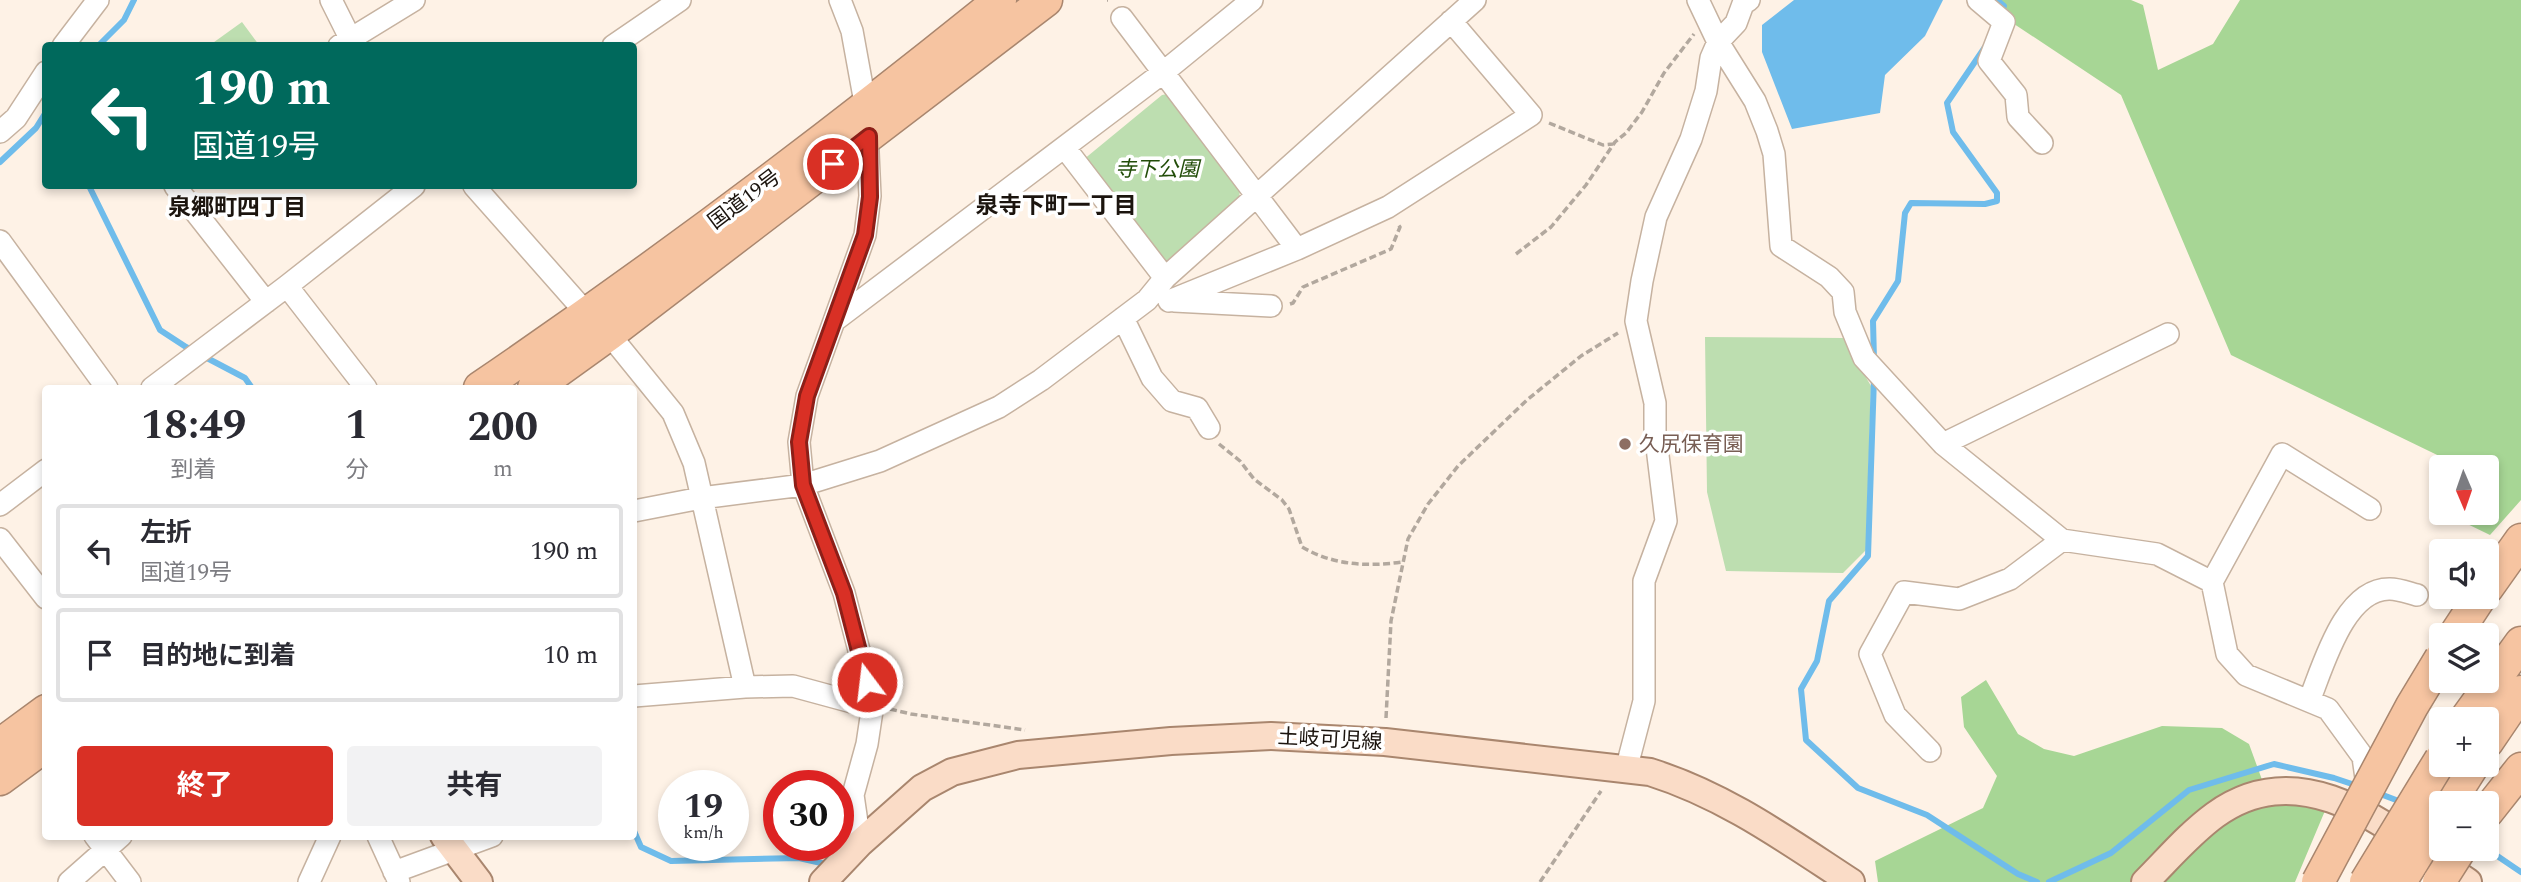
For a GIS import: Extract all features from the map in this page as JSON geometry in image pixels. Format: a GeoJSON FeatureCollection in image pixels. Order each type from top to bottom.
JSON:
{"type":"FeatureCollection","features":[{"type":"Feature","properties":{"kind":"highway","name":"国道19号"},"geometry":{"type":"LineString","coordinates":[[868,122],[1000,0]]}},
{"type":"Feature","properties":{"kind":"highway","name":"国道19号"},"geometry":{"type":"LineString","coordinates":[[537,385],[598,324],[868,122],[1046,0]]}},
{"type":"Feature","properties":{"kind":"highway","name":"国道19号"},"geometry":{"type":"LineString","coordinates":[[486,385],[598,324]]}},
{"type":"Feature","properties":{"kind":"highway"},"geometry":{"type":"LineString","coordinates":[[2499,571],[2521,540]]}},
{"type":"Feature","properties":{"kind":"highway"},"geometry":{"type":"LineString","coordinates":[[2493,707],[2521,643]]}},
{"type":"Feature","properties":{"kind":"highway"},"geometry":{"type":"LineString","coordinates":[[2318,882],[2429,678]]}},
{"type":"Feature","properties":{"kind":"highway"},"geometry":{"type":"LineString","coordinates":[[2499,714],[2521,692]]}},
{"type":"Feature","properties":{"kind":"highway"},"geometry":{"type":"LineString","coordinates":[[0,745],[42,714]]}},
{"type":"Feature","properties":{"kind":"highway"},"geometry":{"type":"LineString","coordinates":[[0,779],[41,757]]}},
{"type":"Feature","properties":{"kind":"highway"},"geometry":{"type":"LineString","coordinates":[[2499,797],[2521,769]]}},
{"type":"Feature","properties":{"kind":"highway"},"geometry":{"type":"LineString","coordinates":[[2366,882],[2430,777]]}},
{"type":"Feature","properties":{"kind":"highway"},"geometry":{"type":"LineString","coordinates":[[2400,882],[2429,835]]}},
{"type":"Feature","properties":{"kind":"highway"},"geometry":{"type":"LineString","coordinates":[[2438,882],[2452,861]]}},
{"type":"Feature","properties":{"kind":"main road","name":"土岐可児線"},"geometry":{"type":"LineString","coordinates":[[854,850],[922,788],[952,772],[1018,755],[1171,740],[1271,736],[1385,741],[1650,772],[1730,804],[1779,833],[1842,879]]}},
{"type":"Feature","properties":{"kind":"main road"},"geometry":{"type":"LineString","coordinates":[[2145,882],[2214,815],[2239,801],[2269,792],[2302,791],[2330,797],[2373,817],[2468,882]]}},
{"type":"Feature","properties":{"kind":"main road"},"geometry":{"type":"LineString","coordinates":[[450,843],[479,882]]}},
{"type":"Feature","properties":{"kind":"main road","name":"土岐可児線"},"geometry":{"type":"LineString","coordinates":[[824,882],[844,861]]}},
{"type":"Feature","properties":{"kind":"street"},"geometry":{"type":"LineString","coordinates":[[68,42],[98,0]]}},
{"type":"Feature","properties":{"kind":"street"},"geometry":{"type":"LineString","coordinates":[[331,0],[347,42]]}},
{"type":"Feature","properties":{"kind":"street"},"geometry":{"type":"LineString","coordinates":[[349,42],[414,0]]}},
{"type":"Feature","properties":{"kind":"street"},"geometry":{"type":"LineString","coordinates":[[619,42],[680,0]]}},
{"type":"Feature","properties":{"kind":"street"},"geometry":{"type":"LineString","coordinates":[[840,0],[852,31],[868,122],[870,197],[865,235],[807,396],[799,442],[803,485],[844,593],[873,704],[867,744],[854,791]]}},
{"type":"Feature","properties":{"kind":"street"},"geometry":{"type":"LineString","coordinates":[[834,321],[1065,148],[1252,0]]}},
{"type":"Feature","properties":{"kind":"street"},"geometry":{"type":"LineString","coordinates":[[637,510],[701,498],[803,485],[880,461],[999,407],[1041,380],[1147,300],[1165,278],[1475,0]]}},
{"type":"Feature","properties":{"kind":"street"},"geometry":{"type":"LineString","coordinates":[[1698,0],[1718,42],[1755,101],[1774,154],[1781,246],[1829,277],[1843,292],[1845,312],[1864,358],[1943,444],[2062,540],[2157,554],[2212,582]]}},
{"type":"Feature","properties":{"kind":"street"},"geometry":{"type":"LineString","coordinates":[[1619,769],[1644,701],[1644,581],[1666,521],[1654,402],[1636,321],[1642,281],[1656,216],[1692,139],[1706,91],[1711,58],[1718,42],[1735,23],[1743,4],[1749,0]]}},
{"type":"Feature","properties":{"kind":"street"},"geometry":{"type":"LineString","coordinates":[[1992,11],[1989,61],[2016,95],[2018,117],[2042,143]]}},
{"type":"Feature","properties":{"kind":"street"},"geometry":{"type":"LineString","coordinates":[[1122,18],[1165,71],[1297,249]]}},
{"type":"Feature","properties":{"kind":"street"},"geometry":{"type":"LineString","coordinates":[[1170,301],[1297,249],[1388,207],[1531,115],[1451,21]]}},
{"type":"Feature","properties":{"kind":"street"},"geometry":{"type":"LineString","coordinates":[[0,132],[16,118],[42,78]]}},
{"type":"Feature","properties":{"kind":"street"},"geometry":{"type":"LineString","coordinates":[[1065,148],[1165,278]]}},
{"type":"Feature","properties":{"kind":"street"},"geometry":{"type":"LineString","coordinates":[[177,189],[266,302]]}},
{"type":"Feature","properties":{"kind":"street"},"geometry":{"type":"LineString","coordinates":[[156,385],[410,189]]}},
{"type":"Feature","properties":{"kind":"street"},"geometry":{"type":"LineString","coordinates":[[477,189],[598,324],[673,413],[694,463],[746,687]]}},
{"type":"Feature","properties":{"kind":"street"},"geometry":{"type":"LineString","coordinates":[[0,241],[105,385]]}},
{"type":"Feature","properties":{"kind":"street"},"geometry":{"type":"LineString","coordinates":[[287,286],[364,385]]}},
{"type":"Feature","properties":{"kind":"street"},"geometry":{"type":"LineString","coordinates":[[1147,300],[1271,306]]}},
{"type":"Feature","properties":{"kind":"street"},"geometry":{"type":"LineString","coordinates":[[1123,318],[1152,378],[1172,401],[1197,408],[1209,428]]}},
{"type":"Feature","properties":{"kind":"street"},"geometry":{"type":"LineString","coordinates":[[1943,444],[2168,334]]}},
{"type":"Feature","properties":{"kind":"street"},"geometry":{"type":"LineString","coordinates":[[2371,509],[2282,454],[2212,582],[2227,654],[2246,676],[2328,709],[2363,757],[2373,817]]}},
{"type":"Feature","properties":{"kind":"street"},"geometry":{"type":"LineString","coordinates":[[0,505],[42,473]]}},
{"type":"Feature","properties":{"kind":"street"},"geometry":{"type":"LineString","coordinates":[[0,539],[42,593]]}},
{"type":"Feature","properties":{"kind":"street"},"geometry":{"type":"LineString","coordinates":[[1930,751],[1895,715],[1870,654],[1904,592],[1959,599],[2010,579],[2062,540]]}},
{"type":"Feature","properties":{"kind":"street"},"geometry":{"type":"LineString","coordinates":[[2309,701],[2340,626],[2360,598],[2389,589],[2417,595]]}},
{"type":"Feature","properties":{"kind":"street"},"geometry":{"type":"LineString","coordinates":[[637,696],[793,686],[852,702],[873,704]]}},
{"type":"Feature","properties":{"kind":"street"},"geometry":{"type":"LineString","coordinates":[[309,882],[328,840]]}},
{"type":"Feature","properties":{"kind":"street"},"geometry":{"type":"LineString","coordinates":[[380,840],[397,877],[450,843],[468,840]]}},
{"type":"Feature","properties":{"kind":"street"},"geometry":{"type":"LineString","coordinates":[[69,882],[107,841],[130,882]]}},
{"type":"Feature","properties":{"kind":"path"},"geometry":{"type":"LineString","coordinates":[[1516,254],[1551,227],[1586,185],[1613,144],[1626,133],[1642,112],[1664,73],[1696,32],[1709,22]]}},
{"type":"Feature","properties":{"kind":"path"},"geometry":{"type":"LineString","coordinates":[[1531,115],[1603,145],[1613,144]]}},
{"type":"Feature","properties":{"kind":"path"},"geometry":{"type":"LineString","coordinates":[[1271,306],[1293,303],[1303,287],[1391,249],[1400,227],[1388,207]]}},
{"type":"Feature","properties":{"kind":"path"},"geometry":{"type":"LineString","coordinates":[[1385,741],[1391,621],[1408,539],[1458,466],[1527,400],[1581,356],[1636,321]]}},
{"type":"Feature","properties":{"kind":"path"},"geometry":{"type":"LineString","coordinates":[[1209,428],[1217,443],[1240,461],[1254,479],[1282,500],[1289,509],[1302,547],[1344,563],[1376,566],[1402,562]]}},
{"type":"Feature","properties":{"kind":"path"},"geometry":{"type":"LineString","coordinates":[[873,704],[911,714],[1032,730]]}},
{"type":"Feature","properties":{"kind":"path"},"geometry":{"type":"LineString","coordinates":[[1540,882],[1609,779],[1619,769]]}},
{"type":"Feature","properties":{"kind":"green space"},"geometry":{"type":"Polygon","coordinates":[[[1978,0],[2131,0],[2143,5],[2158,70],[2213,44],[2240,0],[2521,0],[2521,500],[2499,525],[2499,455],[2437,455],[2231,355],[2121,95],[1978,0]]]}},
{"type":"Feature","properties":{"kind":"green space"},"geometry":{"type":"Polygon","coordinates":[[[242,22],[257,42],[214,42],[242,22]]]}},
{"type":"Feature","properties":{"kind":"green space","name":"寺下公園"},"geometry":{"type":"Polygon","coordinates":[[[1168,94],[1240,190],[1239,198],[1165,263],[1083,160],[1162,95],[1168,94]]]}},
{"type":"Feature","properties":{"kind":"green space"},"geometry":{"type":"Polygon","coordinates":[[[1705,337],[1843,338],[1871,386],[1866,550],[1843,573],[1726,571],[1707,492],[1705,337]]]}},
{"type":"Feature","properties":{"kind":"green space"},"geometry":{"type":"Polygon","coordinates":[[[2469,525],[2499,525],[2490,535],[2469,525]]]}},
{"type":"Feature","properties":{"kind":"green space"},"geometry":{"type":"Polygon","coordinates":[[[1986,680],[2018,734],[2044,749],[2074,756],[2162,726],[2222,728],[2249,744],[2269,799],[2327,806],[2295,882],[1878,882],[1875,861],[1983,808],[1997,776],[1964,727],[1961,697],[1986,680]]]}},
{"type":"Feature","properties":{"kind":"water"},"geometry":{"type":"Polygon","coordinates":[[[1794,0],[1943,0],[1925,36],[1885,75],[1880,113],[1792,129],[1762,52],[1762,25],[1794,0]]]}},
{"type":"Feature","properties":{"kind":"waterway"},"geometry":{"type":"LineString","coordinates":[[102,42],[124,20],[134,0]]}},
{"type":"Feature","properties":{"kind":"waterway"},"geometry":{"type":"LineString","coordinates":[[1997,0],[2004,6],[2000,16]]}},
{"type":"Feature","properties":{"kind":"waterway"},"geometry":{"type":"LineString","coordinates":[[1874,360],[1873,321],[1898,281],[1905,213],[1911,203],[1985,204],[1997,201],[1997,193],[1953,132],[1947,103],[1985,47]]}},
{"type":"Feature","properties":{"kind":"waterway"},"geometry":{"type":"LineString","coordinates":[[0,162],[36,128],[42,118]]}},
{"type":"Feature","properties":{"kind":"waterway"},"geometry":{"type":"LineString","coordinates":[[90,189],[160,330],[245,378],[250,385]]}},
{"type":"Feature","properties":{"kind":"waterway"},"geometry":{"type":"LineString","coordinates":[[1874,378],[1868,556],[1829,601],[1817,661],[1801,689],[1806,740],[1858,788],[1927,815],[2018,874],[2037,882]]}},
{"type":"Feature","properties":{"kind":"waterway"},"geometry":{"type":"LineString","coordinates":[[2049,882],[2111,853],[2189,790],[2274,764],[2358,786]]}},
{"type":"Feature","properties":{"kind":"waterway"},"geometry":{"type":"LineString","coordinates":[[2375,792],[2404,803]]}},
{"type":"Feature","properties":{"kind":"waterway"},"geometry":{"type":"LineString","coordinates":[[637,838],[641,847],[671,861],[799,858],[830,865]]}},
{"type":"Feature","properties":{"kind":"waterway"},"geometry":{"type":"LineString","coordinates":[[2499,857],[2521,872]]}},
{"type":"Feature","properties":{"kind":"place","name":"久尻保育園"},"geometry":{"type":"Point","coordinates":[1625,444]}},
{"type":"Feature","properties":{"kind":"district","name":"泉寺下町一丁目"},"geometry":{"type":"Point","coordinates":[1056,205]}},
{"type":"Feature","properties":{"kind":"district","name":"泉郷町四丁目"},"geometry":{"type":"Point","coordinates":[237,207]}},
{"type":"Feature","properties":{"kind":"route"},"geometry":{"type":"LineString","coordinates":[[833,164],[869,136],[870,197],[865,235],[807,396],[799,442],[803,485],[844,593],[867,682]]}}]}
